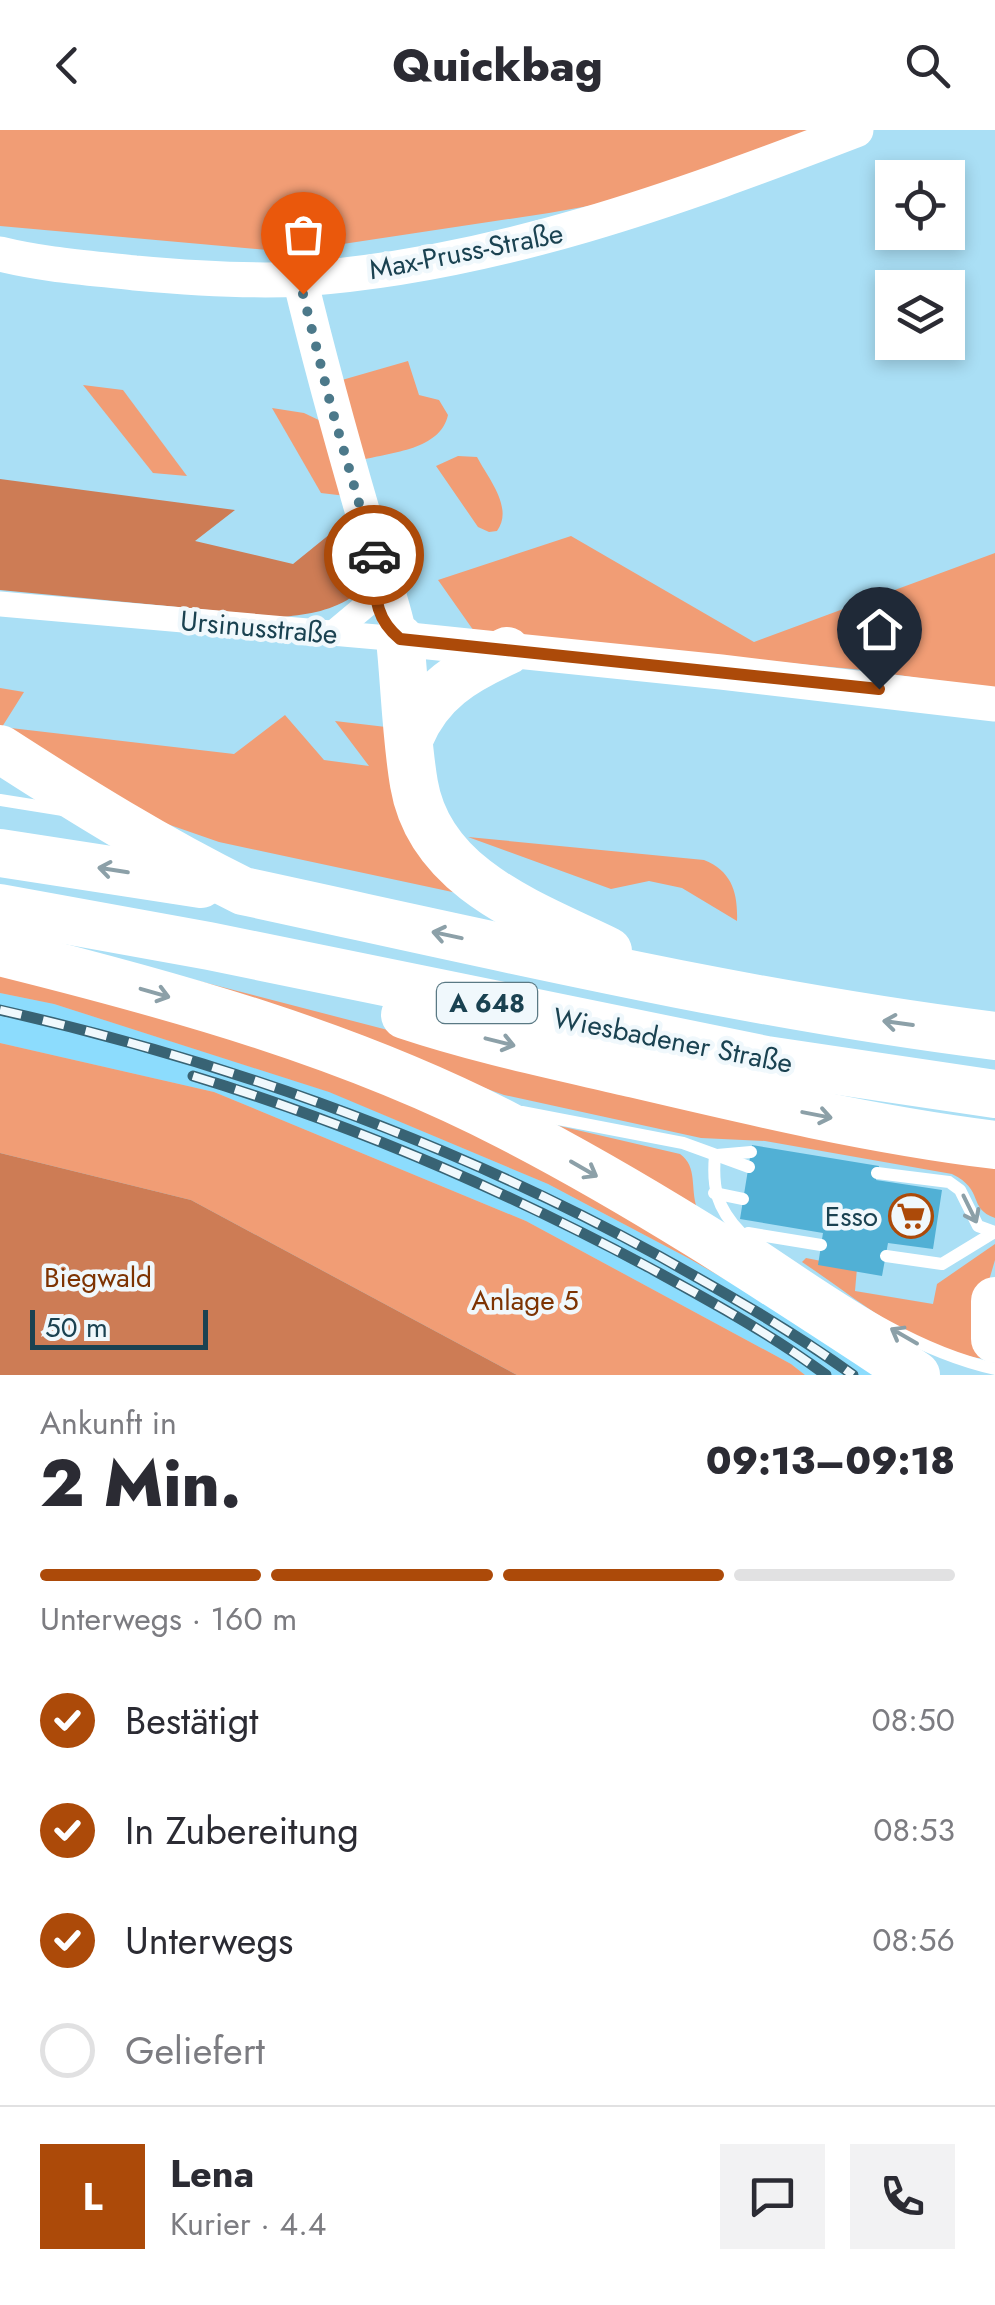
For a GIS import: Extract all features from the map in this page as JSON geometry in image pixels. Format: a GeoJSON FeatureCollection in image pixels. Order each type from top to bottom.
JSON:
{"type":"FeatureCollection","features":[{"type":"Feature","properties":{"kind":"highway"},"geometry":{"type":"LineString","coordinates":[[368,626],[411,749],[414,787],[430,831],[455,863],[535,916],[678,986]]}},
{"type":"Feature","properties":{"kind":"highway"},"geometry":{"type":"LineString","coordinates":[[411,749],[417,720],[443,686],[506,651]]}},
{"type":"Feature","properties":{"kind":"highway"},"geometry":{"type":"LineString","coordinates":[[0,749],[114,822],[180,860],[244,890]]}},
{"type":"Feature","properties":{"kind":"highway","name":"A 648"},"geometry":{"type":"LineString","coordinates":[[0,853],[244,890],[678,986]]}},
{"type":"Feature","properties":{"kind":"highway","name":"Wiesbadener Straße"},"geometry":{"type":"LineString","coordinates":[[0,908],[209,946],[766,1060],[995,1094]]}},
{"type":"Feature","properties":{"kind":"highway"},"geometry":{"type":"LineString","coordinates":[[209,946],[394,1012],[490,1040],[782,1109],[995,1145]]}},
{"type":"Feature","properties":{"kind":"highway"},"geometry":{"type":"LineString","coordinates":[[0,952],[219,1012],[323,1048],[455,1101],[510,1127],[734,1256],[916,1375]]}},
{"type":"Feature","properties":{"kind":"highway","name":"Wiesbadener Straße"},"geometry":{"type":"LineString","coordinates":[[678,986],[834,1014],[995,1036]]}},
{"type":"Feature","properties":{"kind":"highway"},"geometry":{"type":"LineString","coordinates":[[995,1301],[995,1339]]}},
{"type":"Feature","properties":{"kind":"main road","name":"Max-Pruss-Straße"},"geometry":{"type":"LineString","coordinates":[[0,254],[98,269],[208,279],[300,279],[390,268],[552,237],[684,196],[856,130]]}},
{"type":"Feature","properties":{"kind":"main road"},"geometry":{"type":"LineString","coordinates":[[300,279],[331,406],[375,556],[392,600],[368,626]]}},
{"type":"Feature","properties":{"kind":"main road"},"geometry":{"type":"LineString","coordinates":[[368,626],[375,556]]}},
{"type":"Feature","properties":{"kind":"main road","name":"Ursinusstraße"},"geometry":{"type":"LineString","coordinates":[[368,626],[506,651],[995,704]]}},
{"type":"Feature","properties":{"kind":"street","name":"Ursinusstraße"},"geometry":{"type":"LineString","coordinates":[[0,604],[368,626]]}},
{"type":"Feature","properties":{"kind":"lane"},"geometry":{"type":"LineString","coordinates":[[1,799],[114,822]]}},
{"type":"Feature","properties":{"kind":"lane"},"geometry":{"type":"LineString","coordinates":[[455,1101],[683,1143],[748,1167]]}},
{"type":"Feature","properties":{"kind":"lane"},"geometry":{"type":"LineString","coordinates":[[714,1155],[751,1152]]}},
{"type":"Feature","properties":{"kind":"lane"},"geometry":{"type":"LineString","coordinates":[[714,1155],[714,1193],[724,1214],[740,1232],[907,1339],[952,1359],[995,1369]]}},
{"type":"Feature","properties":{"kind":"lane"},"geometry":{"type":"LineString","coordinates":[[888,1191],[884,1173],[949,1182],[960,1190],[978,1226],[994,1232]]}},
{"type":"Feature","properties":{"kind":"lane"},"geometry":{"type":"LineString","coordinates":[[714,1193],[744,1199]]}},
{"type":"Feature","properties":{"kind":"lane"},"geometry":{"type":"LineString","coordinates":[[740,1232],[822,1246]]}},
{"type":"Feature","properties":{"kind":"lane"},"geometry":{"type":"LineString","coordinates":[[886,1256],[942,1264],[994,1232]]}},
{"type":"Feature","properties":{"kind":"shaded area"},"geometry":{"type":"Polygon","coordinates":[[[0,993],[54,1004],[330,1092],[548,1184],[688,1258],[824,1336],[883,1375],[805,1375],[526,1221],[214,1092],[0,1043],[0,993]]]}},
{"type":"Feature","properties":{"kind":"green space"},"geometry":{"type":"Polygon","coordinates":[[[0,130],[825,130],[684,189],[290,252],[0,226],[0,130]]]}},
{"type":"Feature","properties":{"kind":"green space"},"geometry":{"type":"Polygon","coordinates":[[[408,361],[419,395],[439,400],[448,415],[443,427],[413,448],[362,460],[342,380],[408,361]]]}},
{"type":"Feature","properties":{"kind":"green space"},"geometry":{"type":"Polygon","coordinates":[[[83,385],[123,390],[187,476],[153,473],[83,385]]]}},
{"type":"Feature","properties":{"kind":"green space"},"geometry":{"type":"Polygon","coordinates":[[[272,408],[304,413],[325,423],[346,496],[321,493],[272,408]]]}},
{"type":"Feature","properties":{"kind":"green space"},"geometry":{"type":"Polygon","coordinates":[[[458,456],[477,457],[493,484],[503,513],[497,531],[478,527],[436,466],[458,456]]]}},
{"type":"Feature","properties":{"kind":"green space"},"geometry":{"type":"Polygon","coordinates":[[[0,479],[235,510],[195,541],[293,564],[330,534],[355,595],[321,611],[283,617],[0,590],[0,479]]]}},
{"type":"Feature","properties":{"kind":"green space"},"geometry":{"type":"Polygon","coordinates":[[[571,536],[754,642],[995,553],[995,689],[863,670],[476,634],[438,580],[571,536]]]}},
{"type":"Feature","properties":{"kind":"green space"},"geometry":{"type":"Polygon","coordinates":[[[0,688],[24,692],[2,727],[234,754],[285,715],[324,760],[369,766],[335,721],[386,727],[457,893],[219,842],[124,809],[0,735],[0,688]]]}},
{"type":"Feature","properties":{"kind":"green space"},"geometry":{"type":"Polygon","coordinates":[[[468,837],[704,860],[721,870],[731,884],[737,921],[682,888],[649,881],[611,889],[468,837]]]}},
{"type":"Feature","properties":{"kind":"green space"},"geometry":{"type":"Polygon","coordinates":[[[0,968],[288,1045],[575,1177],[824,1336],[548,1184],[329,1092],[54,1004],[0,993],[0,968]]]}},
{"type":"Feature","properties":{"kind":"green space"},"geometry":{"type":"Polygon","coordinates":[[[160,971],[550,1072],[995,1162],[995,1218],[981,1209],[969,1186],[952,1174],[765,1141],[701,1138],[504,1095],[160,971]]]}},
{"type":"Feature","properties":{"kind":"green space","name":"Anlage 5"},"geometry":{"type":"Polygon","coordinates":[[[0,1043],[214,1092],[526,1221],[805,1375],[517,1375],[191,1200],[0,1153],[0,1043]]]}},
{"type":"Feature","properties":{"kind":"green space"},"geometry":{"type":"Polygon","coordinates":[[[551,1124],[680,1154],[689,1165],[697,1208],[551,1124]]]}},
{"type":"Feature","properties":{"kind":"green space","name":"Biegwald"},"geometry":{"type":"Polygon","coordinates":[[[0,1153],[191,1200],[517,1375],[0,1375],[0,1153]]]}},
{"type":"Feature","properties":{"kind":"green space"},"geometry":{"type":"Polygon","coordinates":[[[995,1244],[995,1260],[983,1301],[988,1359],[962,1355],[914,1336],[802,1262],[806,1258],[857,1268],[855,1291],[933,1304],[937,1284],[995,1244]]]}},
{"type":"Feature","properties":{"kind":"building"},"geometry":{"type":"Polygon","coordinates":[[[752,1145],[879,1166],[876,1180],[942,1190],[933,1249],[888,1243],[882,1276],[818,1265],[823,1233],[740,1219],[752,1145]]]}},
{"type":"Feature","properties":{"kind":"railway"},"geometry":{"type":"LineString","coordinates":[[0,1010],[171,1054],[420,1142],[581,1215],[659,1256],[782,1327],[853,1375]]}},
{"type":"Feature","properties":{"kind":"railway"},"geometry":{"type":"LineString","coordinates":[[193,1076],[369,1137],[539,1212],[718,1306],[826,1375]]}},
{"type":"Feature","properties":{"kind":"way so far"},"geometry":{"type":"LineString","coordinates":[[303,294],[374,555]]}},
{"type":"Feature","properties":{"kind":"place","name":"Esso"},"geometry":{"type":"Point","coordinates":[911,1216]}},
{"type":"Feature","properties":{"kind":"route"},"geometry":{"type":"LineString","coordinates":[[374,555],[380,615],[400,639],[879,689]]}}]}
